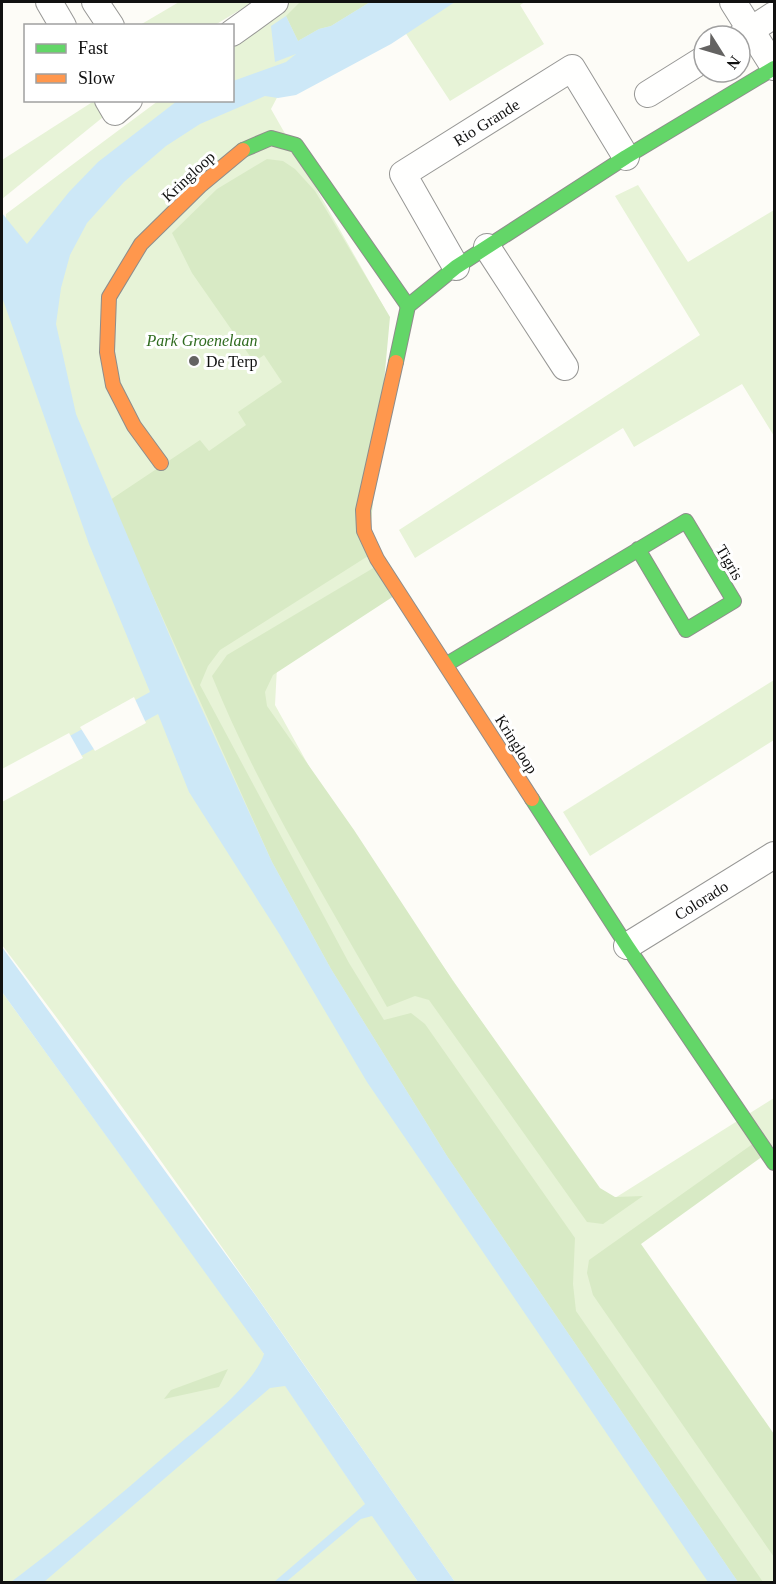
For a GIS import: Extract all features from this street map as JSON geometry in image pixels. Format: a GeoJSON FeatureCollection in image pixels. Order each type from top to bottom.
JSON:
{"type":"FeatureCollection","features":[{"type":"Feature","properties":{"kind":"street"},"geometry":{"type":"LineString","coordinates":[[49,2],[62,24]]}},
{"type":"Feature","properties":{"kind":"street"},"geometry":{"type":"LineString","coordinates":[[95,2],[110,24]]}},
{"type":"Feature","properties":{"kind":"street"},"geometry":{"type":"LineString","coordinates":[[234,32],[275,2]]}},
{"type":"Feature","properties":{"kind":"street"},"geometry":{"type":"LineString","coordinates":[[733,2],[742,24]]}},
{"type":"Feature","properties":{"kind":"street"},"geometry":{"type":"LineString","coordinates":[[752,30],[774,15]]}},
{"type":"Feature","properties":{"kind":"street"},"geometry":{"type":"LineString","coordinates":[[408,306],[456,267],[626,157],[774,68],[752,41]]}},
{"type":"Feature","properties":{"kind":"street"},"geometry":{"type":"LineString","coordinates":[[648,94],[692,66]]}},
{"type":"Feature","properties":{"kind":"street","name":"Rio Grande"},"geometry":{"type":"LineString","coordinates":[[456,267],[403,174],[572,69],[626,157]]}},
{"type":"Feature","properties":{"kind":"street"},"geometry":{"type":"LineString","coordinates":[[109,102],[115,112],[127,102]]}},
{"type":"Feature","properties":{"kind":"street","name":"Kringloop"},"geometry":{"type":"LineString","coordinates":[[157,458],[134,426],[113,386],[107,352],[109,297],[141,244],[239,152],[271,138],[296,145],[408,306],[363,510],[364,531],[377,559],[447,664],[627,946],[774,1163]]}},
{"type":"Feature","properties":{"kind":"street"},"geometry":{"type":"LineString","coordinates":[[487,247],[565,367]]}},
{"type":"Feature","properties":{"kind":"street","name":"Tigris"},"geometry":{"type":"LineString","coordinates":[[447,664],[638,549],[686,521],[734,601],[686,630],[638,549]]}},
{"type":"Feature","properties":{"kind":"street","name":"Colorado"},"geometry":{"type":"LineString","coordinates":[[627,946],[774,855]]}},
{"type":"Feature","properties":{"kind":"green space"},"geometry":{"type":"Polygon","coordinates":[[[179,2],[253,2],[217,24],[142,24],[179,2]]]}},
{"type":"Feature","properties":{"kind":"green space","name":"Park Groenelaan"},"geometry":{"type":"Polygon","coordinates":[[[284,2],[525,2],[520,5],[544,44],[450,101],[397,20],[281,90],[271,109],[385,309],[348,460],[387,597],[277,667],[275,705],[326,797],[607,1203],[774,1098],[774,1145],[628,1237],[774,1447],[774,1582],[455,1582],[175,1181],[2,945],[2,297],[6,214],[157,102],[234,102],[234,42],[284,2]]]}},
{"type":"Feature","properties":{"kind":"green space"},"geometry":{"type":"Polygon","coordinates":[[[300,2],[370,2],[331,26],[319,29],[298,41],[286,16],[300,2]]]}},
{"type":"Feature","properties":{"kind":"green space"},"geometry":{"type":"Polygon","coordinates":[[[92,102],[102,102],[108,113],[2,199],[2,160],[92,102]]]}},
{"type":"Feature","properties":{"kind":"green space"},"geometry":{"type":"Polygon","coordinates":[[[267,159],[283,161],[295,169],[315,191],[390,317],[368,556],[220,650],[208,666],[200,685],[349,963],[384,1020],[411,1013],[425,1024],[575,1238],[573,1284],[576,1311],[763,1582],[738,1582],[447,1156],[331,969],[272,862],[110,500],[200,440],[209,451],[246,425],[238,412],[282,382],[264,355],[254,362],[192,273],[172,233],[217,189],[267,159]]]}},
{"type":"Feature","properties":{"kind":"green space"},"geometry":{"type":"Polygon","coordinates":[[[638,185],[688,262],[774,210],[774,436],[742,384],[634,447],[623,428],[415,558],[399,530],[700,335],[615,196],[638,185]]]}},
{"type":"Feature","properties":{"kind":"green space"},"geometry":{"type":"Polygon","coordinates":[[[375,567],[394,596],[273,675],[265,692],[267,706],[354,830],[453,981],[600,1188],[615,1197],[643,1196],[603,1224],[587,1222],[429,1000],[415,996],[387,1007],[272,803],[212,676],[227,655],[375,567]]]}},
{"type":"Feature","properties":{"kind":"green space"},"geometry":{"type":"Polygon","coordinates":[[[774,680],[774,740],[590,856],[563,812],[774,680]]]}},
{"type":"Feature","properties":{"kind":"green space"},"geometry":{"type":"Polygon","coordinates":[[[2,992],[252,1336],[418,1582],[2,1582],[2,992]]]}},
{"type":"Feature","properties":{"kind":"green space"},"geometry":{"type":"Polygon","coordinates":[[[754,1143],[763,1156],[641,1244],[774,1434],[774,1557],[593,1295],[587,1273],[589,1260],[754,1143]]]}},
{"type":"Feature","properties":{"kind":"green space"},"geometry":{"type":"Polygon","coordinates":[[[228,1369],[219,1387],[164,1399],[171,1390],[228,1369]]]}},
{"type":"Feature","properties":{"kind":"water"},"geometry":{"type":"Polygon","coordinates":[[[370,2],[455,2],[391,44],[296,95],[278,98],[265,96],[200,124],[166,146],[124,182],[87,223],[70,255],[61,288],[56,324],[76,414],[188,679],[272,862],[331,969],[447,1156],[738,1582],[708,1582],[367,1082],[280,935],[189,792],[158,714],[2,799],[2,773],[150,692],[89,544],[2,297],[2,213],[27,244],[69,192],[98,162],[176,102],[234,102],[234,81],[286,62],[296,54],[275,62],[271,26],[286,16],[298,41],[319,29],[331,26],[370,2]]]}},
{"type":"Feature","properties":{"kind":"water"},"geometry":{"type":"Polygon","coordinates":[[[2,947],[256,1296],[455,1582],[418,1582],[372,1516],[361,1519],[286,1582],[274,1582],[365,1504],[285,1386],[270,1388],[44,1582],[11,1582],[93,1517],[211,1417],[249,1379],[264,1354],[2,992],[2,947]]]}},
{"type":"Feature","properties":{"kind":"pier"},"geometry":{"type":"Polygon","coordinates":[[[134,697],[146,723],[95,751],[80,727],[134,697]]]}},
{"type":"Feature","properties":{"kind":"pier"},"geometry":{"type":"Polygon","coordinates":[[[69,733],[83,758],[2,802],[2,769],[69,733]]]}},
{"type":"Feature","properties":{"kind":"traffic: fast"},"geometry":{"type":"LineString","coordinates":[[396,362],[408,306],[456,267],[626,157],[774,68]]}},
{"type":"Feature","properties":{"kind":"traffic: fast"},"geometry":{"type":"LineString","coordinates":[[243,150],[271,138],[296,145],[408,306]]}},
{"type":"Feature","properties":{"kind":"traffic: fast"},"geometry":{"type":"LineString","coordinates":[[447,664],[686,521],[734,601],[686,630],[638,549]]}},
{"type":"Feature","properties":{"kind":"traffic: fast"},"geometry":{"type":"LineString","coordinates":[[532,799],[627,946],[774,1163]]}},
{"type":"Feature","properties":{"kind":"traffic: slow"},"geometry":{"type":"LineString","coordinates":[[161,463],[134,426],[113,385],[107,352],[109,297],[141,244],[201,185],[243,150]]}},
{"type":"Feature","properties":{"kind":"traffic: slow"},"geometry":{"type":"LineString","coordinates":[[396,362],[363,510],[364,531],[377,559],[532,799]]}},
{"type":"Feature","properties":{"kind":"place","name":"De Terp"},"geometry":{"type":"Point","coordinates":[194,361]}}]}
